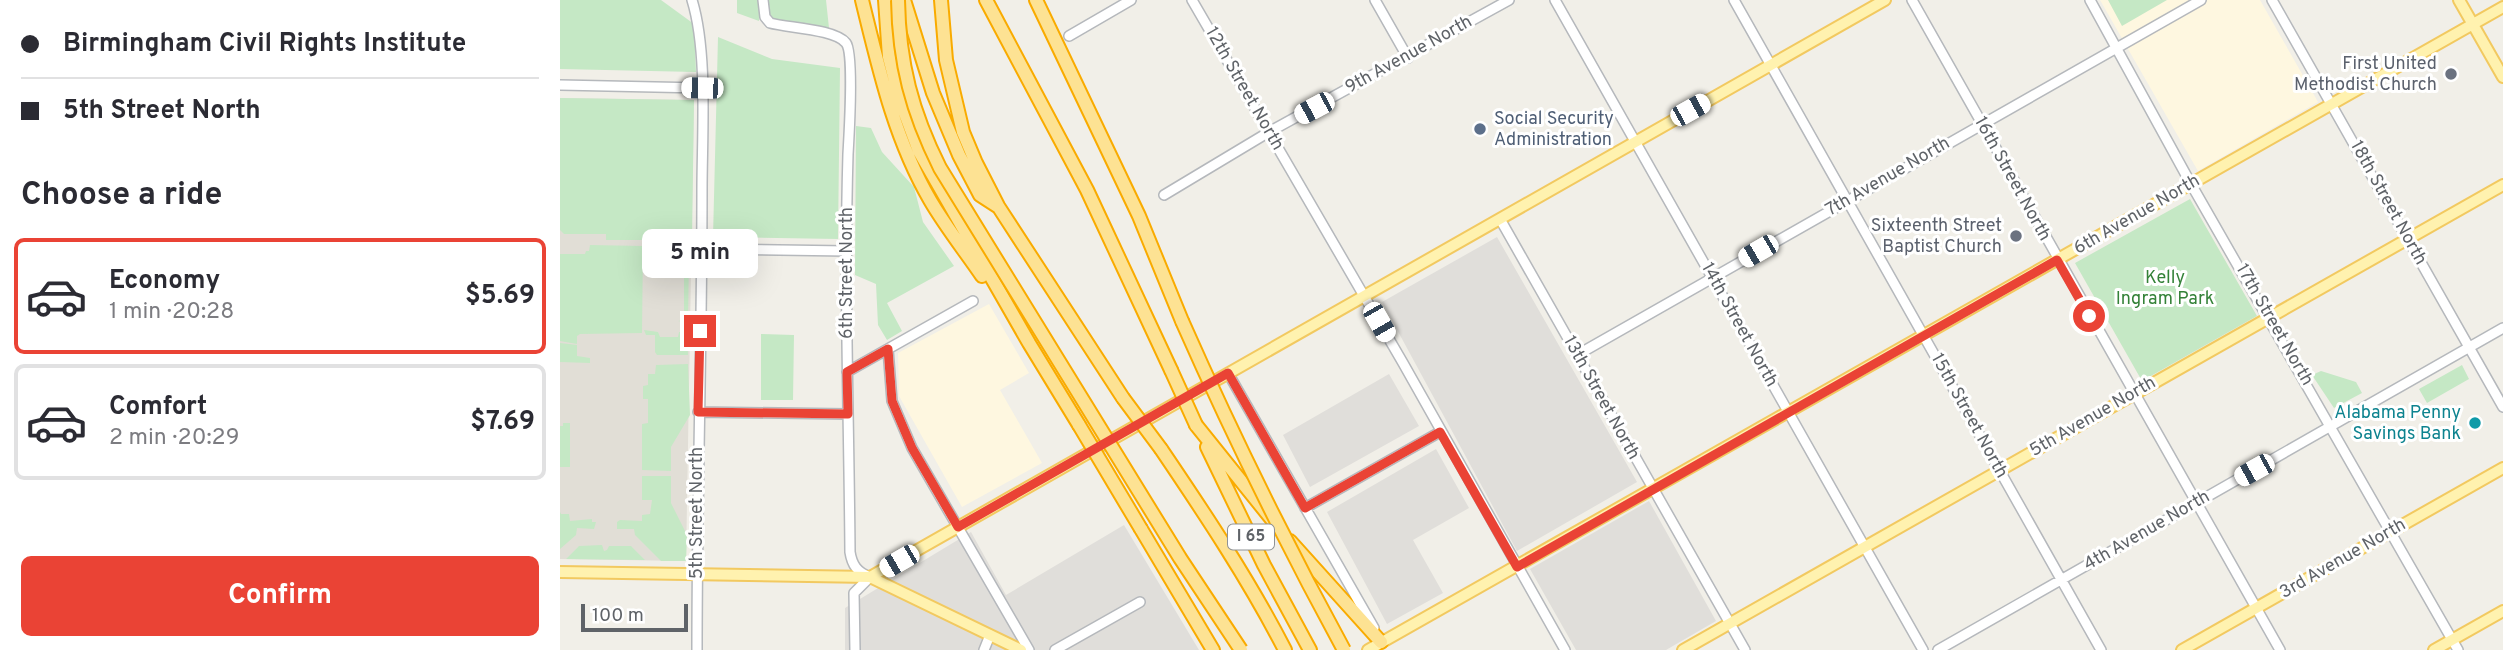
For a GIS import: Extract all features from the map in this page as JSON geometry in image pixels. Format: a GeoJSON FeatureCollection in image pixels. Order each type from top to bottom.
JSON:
{"type":"FeatureCollection","features":[{"type":"Feature","properties":{"kind":"highway"},"geometry":{"type":"LineString","coordinates":[[862,0],[885,93],[908,154],[930,201],[1029,343]]}},
{"type":"Feature","properties":{"kind":"highway"},"geometry":{"type":"LineString","coordinates":[[885,0],[889,57],[900,100],[919,151],[1029,343],[1213,650]]}},
{"type":"Feature","properties":{"kind":"highway"},"geometry":{"type":"LineString","coordinates":[[898,0],[900,39],[910,90],[919,124],[940,168],[1180,558],[1241,650]]}},
{"type":"Feature","properties":{"kind":"highway"},"geometry":{"type":"LineString","coordinates":[[904,0],[933,93],[959,155],[980,195],[998,206]]}},
{"type":"Feature","properties":{"kind":"highway","name":"I 65"},"geometry":{"type":"LineString","coordinates":[[941,0],[946,61],[963,132],[998,206],[1123,398],[1207,517],[1268,616],[1285,650]]}},
{"type":"Feature","properties":{"kind":"highway","name":"I 65"},"geometry":{"type":"LineString","coordinates":[[986,0],[1087,190],[1196,425],[1264,565],[1309,649]]}},
{"type":"Feature","properties":{"kind":"highway"},"geometry":{"type":"LineString","coordinates":[[996,0],[1012,46]]}},
{"type":"Feature","properties":{"kind":"highway"},"geometry":{"type":"LineString","coordinates":[[1036,0],[1139,216],[1238,447],[1344,650]]}},
{"type":"Feature","properties":{"kind":"highway"},"geometry":{"type":"LineString","coordinates":[[1196,425],[1291,543],[1384,646]]}},
{"type":"Feature","properties":{"kind":"main road"},"geometry":{"type":"LineString","coordinates":[[870,577],[1885,0]]}},
{"type":"Feature","properties":{"kind":"main road"},"geometry":{"type":"LineString","coordinates":[[2459,0],[2503,77]]}},
{"type":"Feature","properties":{"kind":"main road","name":"6th Avenue North"},"geometry":{"type":"LineString","coordinates":[[1368,650],[1384,646],[1653,489],[2503,6]]}},
{"type":"Feature","properties":{"kind":"main road","name":"5th Avenue North"},"geometry":{"type":"LineString","coordinates":[[1684,650],[2503,185]]}},
{"type":"Feature","properties":{"kind":"main road","name":"3rd Avenue North"},"geometry":{"type":"LineString","coordinates":[[2182,650],[2503,468]]}},
{"type":"Feature","properties":{"kind":"main road"},"geometry":{"type":"LineString","coordinates":[[560,572],[870,577],[1021,650]]}},
{"type":"Feature","properties":{"kind":"main road"},"geometry":{"type":"LineString","coordinates":[[2434,650],[2455,645],[2503,611]]}},
{"type":"Feature","properties":{"kind":"street","name":"5th Street North"},"geometry":{"type":"LineString","coordinates":[[692,0],[697,13],[702,88],[697,650]]}},
{"type":"Feature","properties":{"kind":"street","name":"6th Street North"},"geometry":{"type":"LineString","coordinates":[[763,0],[765,17],[770,23],[826,33],[842,40],[848,47],[850,105],[847,372],[851,562],[861,573],[870,577]]}},
{"type":"Feature","properties":{"kind":"street"},"geometry":{"type":"LineString","coordinates":[[1069,36],[1131,0]]}},
{"type":"Feature","properties":{"kind":"street","name":"12th Street North"},"geometry":{"type":"LineString","coordinates":[[1192,0],[1565,650]]}},
{"type":"Feature","properties":{"kind":"street"},"geometry":{"type":"LineString","coordinates":[[1375,0],[1408,58]]}},
{"type":"Feature","properties":{"kind":"street","name":"9th Avenue North"},"geometry":{"type":"LineString","coordinates":[[1164,195],[1269,132],[1408,58],[1509,0]]}},
{"type":"Feature","properties":{"kind":"street","name":"14th Street North"},"geometry":{"type":"LineString","coordinates":[[1555,0],[1923,650]]}},
{"type":"Feature","properties":{"kind":"street","name":"15th Street North"},"geometry":{"type":"LineString","coordinates":[[1734,0],[2101,650]]}},
{"type":"Feature","properties":{"kind":"street","name":"16th Street North"},"geometry":{"type":"LineString","coordinates":[[1912,0],[2280,650]]}},
{"type":"Feature","properties":{"kind":"street","name":"17th Street North"},"geometry":{"type":"LineString","coordinates":[[2090,0],[2455,645]]}},
{"type":"Feature","properties":{"kind":"street","name":"7th Avenue North"},"geometry":{"type":"LineString","coordinates":[[1577,355],[2201,0]]}},
{"type":"Feature","properties":{"kind":"street","name":"18th Street North"},"geometry":{"type":"LineString","coordinates":[[2272,0],[2503,407]]}},
{"type":"Feature","properties":{"kind":"street"},"geometry":{"type":"LineString","coordinates":[[560,85],[702,88]]}},
{"type":"Feature","properties":{"kind":"street","name":"13th Street North"},"geometry":{"type":"LineString","coordinates":[[1500,219],[1745,650]]}},
{"type":"Feature","properties":{"kind":"street"},"geometry":{"type":"LineString","coordinates":[[702,249],[847,251]]}},
{"type":"Feature","properties":{"kind":"street"},"geometry":{"type":"LineString","coordinates":[[847,372],[973,301]]}},
{"type":"Feature","properties":{"kind":"street","name":"4th Avenue North"},"geometry":{"type":"LineString","coordinates":[[1938,650],[2503,328]]}},
{"type":"Feature","properties":{"kind":"street"},"geometry":{"type":"LineString","coordinates":[[888,349],[892,401],[912,448],[1030,650]]}},
{"type":"Feature","properties":{"kind":"street"},"geometry":{"type":"LineString","coordinates":[[1228,373],[1384,646]]}},
{"type":"Feature","properties":{"kind":"street"},"geometry":{"type":"LineString","coordinates":[[698,412],[848,414]]}},
{"type":"Feature","properties":{"kind":"street"},"geometry":{"type":"LineString","coordinates":[[1305,508],[1440,432]]}},
{"type":"Feature","properties":{"kind":"street"},"geometry":{"type":"LineString","coordinates":[[855,650],[854,593],[870,577]]}},
{"type":"Feature","properties":{"kind":"street"},"geometry":{"type":"LineString","coordinates":[[1055,650],[1140,602]]}},
{"type":"Feature","properties":{"kind":"street"},"geometry":{"type":"LineString","coordinates":[[984,650],[990,635]]}},
{"type":"Feature","properties":{"kind":"shaded area"},"geometry":{"type":"Polygon","coordinates":[[[2100,0],[2260,0],[2318,102],[2198,171],[2100,0]]]}},
{"type":"Feature","properties":{"kind":"shaded area"},"geometry":{"type":"Polygon","coordinates":[[[560,98],[694,100],[686,561],[560,559],[560,98]]]}},
{"type":"Feature","properties":{"kind":"shaded area"},"geometry":{"type":"Polygon","coordinates":[[[1497,237],[1637,482],[1517,551],[1382,302],[1497,237]]]}},
{"type":"Feature","properties":{"kind":"shaded area"},"geometry":{"type":"Polygon","coordinates":[[[989,304],[1029,373],[1000,390],[1042,463],[962,507],[899,396],[898,353],[989,304]]]}},
{"type":"Feature","properties":{"kind":"shaded area"},"geometry":{"type":"Polygon","coordinates":[[[1389,374],[1419,426],[1310,487],[1283,435],[1389,374]]]}},
{"type":"Feature","properties":{"kind":"shaded area"},"geometry":{"type":"Polygon","coordinates":[[[1436,449],[1469,508],[1413,540],[1443,593],[1387,624],[1327,512],[1436,449]]]}},
{"type":"Feature","properties":{"kind":"shaded area"},"geometry":{"type":"Polygon","coordinates":[[[1649,501],[1716,621],[1666,650],[1576,650],[1530,569],[1649,501]]]}},
{"type":"Feature","properties":{"kind":"shaded area"},"geometry":{"type":"Polygon","coordinates":[[[1124,525],[1199,650],[845,650],[845,608],[971,532],[1006,595],[1124,525]]]}},
{"type":"Feature","properties":{"kind":"green space"},"geometry":{"type":"Polygon","coordinates":[[[560,0],[661,0],[694,24],[696,72],[560,69],[560,0]]]}},
{"type":"Feature","properties":{"kind":"green space"},"geometry":{"type":"Polygon","coordinates":[[[737,0],[759,0],[759,21],[737,13],[737,0]]]}},
{"type":"Feature","properties":{"kind":"green space"},"geometry":{"type":"Polygon","coordinates":[[[768,0],[826,0],[829,28],[771,19],[768,0]]]}},
{"type":"Feature","properties":{"kind":"green space"},"geometry":{"type":"Polygon","coordinates":[[[2108,0],[2167,0],[2122,26],[2108,0]]]}},
{"type":"Feature","properties":{"kind":"green space"},"geometry":{"type":"Polygon","coordinates":[[[718,37],[772,59],[840,68],[838,239],[713,237],[718,37]]]}},
{"type":"Feature","properties":{"kind":"green space"},"geometry":{"type":"Polygon","coordinates":[[[560,98],[694,100],[692,239],[689,246],[681,246],[680,240],[606,240],[606,234],[564,234],[560,230],[560,98]]]}},
{"type":"Feature","properties":{"kind":"green space"},"geometry":{"type":"Polygon","coordinates":[[[856,126],[871,128],[882,152],[914,187],[923,222],[954,266],[887,303],[902,331],[887,340],[878,325],[876,284],[855,275],[856,126]]]}},
{"type":"Feature","properties":{"kind":"green space","name":"Kelly Ingram Park"},"geometry":{"type":"Polygon","coordinates":[[[2190,199],[2257,316],[2142,381],[2075,263],[2190,199]]]}},
{"type":"Feature","properties":{"kind":"green space"},"geometry":{"type":"Polygon","coordinates":[[[590,245],[643,246],[642,333],[580,334],[577,336],[577,344],[560,341],[560,254],[585,254],[590,245]]]}},
{"type":"Feature","properties":{"kind":"green space"},"geometry":{"type":"Polygon","coordinates":[[[679,255],[689,255],[688,323],[678,321],[684,320],[684,258],[679,255]]]}},
{"type":"Feature","properties":{"kind":"green space"},"geometry":{"type":"Polygon","coordinates":[[[644,330],[658,332],[660,337],[678,337],[679,332],[687,332],[688,355],[657,355],[655,335],[646,335],[644,330]]]}},
{"type":"Feature","properties":{"kind":"green space"},"geometry":{"type":"Polygon","coordinates":[[[761,334],[794,335],[793,400],[761,400],[761,334]]]}},
{"type":"Feature","properties":{"kind":"green space"},"geometry":{"type":"Polygon","coordinates":[[[560,343],[577,345],[577,356],[590,358],[590,363],[560,362],[560,343]]]}},
{"type":"Feature","properties":{"kind":"green space"},"geometry":{"type":"Polygon","coordinates":[[[688,364],[690,415],[671,447],[671,471],[642,470],[642,424],[648,423],[648,399],[643,399],[643,386],[648,385],[648,374],[655,374],[656,365],[688,364]]]}},
{"type":"Feature","properties":{"kind":"green space"},"geometry":{"type":"Polygon","coordinates":[[[2462,365],[2469,379],[2427,403],[2419,389],[2462,365]]]}},
{"type":"Feature","properties":{"kind":"green space"},"geometry":{"type":"Polygon","coordinates":[[[2321,371],[2356,382],[2362,393],[2334,408],[2312,375],[2321,371]]]}},
{"type":"Feature","properties":{"kind":"green space"},"geometry":{"type":"Polygon","coordinates":[[[563,423],[570,423],[570,467],[560,467],[560,426],[563,426],[563,423]]]}},
{"type":"Feature","properties":{"kind":"green space"},"geometry":{"type":"Polygon","coordinates":[[[642,476],[671,476],[671,503],[687,535],[686,561],[661,561],[635,535],[634,529],[617,529],[617,522],[620,520],[642,521],[642,515],[650,514],[652,500],[642,500],[642,476]]]}},
{"type":"Feature","properties":{"kind":"green space"},"geometry":{"type":"Polygon","coordinates":[[[560,512],[569,514],[570,521],[592,519],[592,522],[596,522],[594,529],[577,528],[576,535],[560,549],[560,512]]]}},
{"type":"Feature","properties":{"kind":"green space"},"geometry":{"type":"Polygon","coordinates":[[[602,545],[604,551],[609,546],[631,546],[645,560],[566,559],[579,546],[602,545]]]}},
{"type":"Feature","properties":{"kind":"place","name":"First United Methodist Church"},"geometry":{"type":"Point","coordinates":[2451,74]}},
{"type":"Feature","properties":{"kind":"place","name":"Social Security Administration"},"geometry":{"type":"Point","coordinates":[1480,129]}},
{"type":"Feature","properties":{"kind":"place","name":"Sixteenth Street Baptist Church"},"geometry":{"type":"Point","coordinates":[2016,236]}},
{"type":"Feature","properties":{"kind":"place","name":"Alabama Penny Savings Bank"},"geometry":{"type":"Point","coordinates":[2475,423]}},
{"type":"Feature","properties":{"kind":"route"},"geometry":{"type":"LineString","coordinates":[[700,331],[698,412],[848,414],[847,372],[888,349],[892,401],[912,448],[958,527],[1228,373],[1305,508],[1440,432],[1517,567],[2057,260],[2089,316]]}}]}
